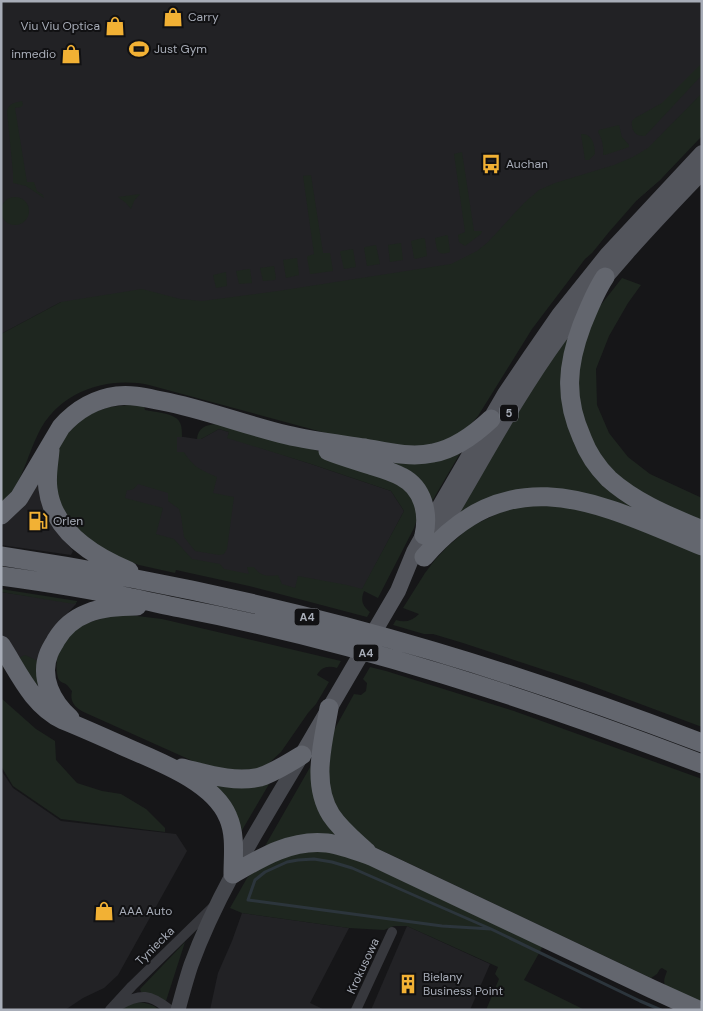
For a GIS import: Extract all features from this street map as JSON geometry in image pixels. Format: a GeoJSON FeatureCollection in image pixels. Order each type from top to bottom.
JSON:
{"type":"FeatureCollection","features":[{"type":"Feature","properties":{"kind":"highway"},"geometry":{"type":"LineString","coordinates":[[605,277],[589,307],[571,360],[570,404],[576,424],[588,453],[601,470],[619,487],[656,511],[702,530]]}},
{"type":"Feature","properties":{"kind":"highway"},"geometry":{"type":"LineString","coordinates":[[1,515],[19,498],[55,435],[68,418],[79,410],[105,398],[118,396],[142,398],[182,406],[288,435],[398,454],[418,455],[432,453],[455,445],[474,433],[491,418]]}},
{"type":"Feature","properties":{"kind":"highway"},"geometry":{"type":"LineString","coordinates":[[288,435],[342,456],[394,473],[410,482],[420,495],[424,506],[426,516],[424,534]]}},
{"type":"Feature","properties":{"kind":"highway"},"geometry":{"type":"LineString","coordinates":[[50,446],[48,488],[52,507],[62,525],[79,543],[95,555],[129,571],[167,585]]}},
{"type":"Feature","properties":{"kind":"highway"},"geometry":{"type":"LineString","coordinates":[[424,558],[445,535],[478,513],[502,502],[538,496],[571,498],[594,504],[622,513],[702,546]]}},
{"type":"Feature","properties":{"kind":"highway","name":"А4"},"geometry":{"type":"LineString","coordinates":[[1,556],[167,585],[322,620],[432,650],[505,673],[595,703],[702,743]]}},
{"type":"Feature","properties":{"kind":"highway","name":"A4"},"geometry":{"type":"LineString","coordinates":[[1,576],[181,608],[275,629],[395,660],[585,720],[702,764]]}},
{"type":"Feature","properties":{"kind":"highway"},"geometry":{"type":"LineString","coordinates":[[82,728],[66,715],[50,692],[46,681],[48,654],[59,635],[76,620],[96,610],[135,606],[181,608]]}},
{"type":"Feature","properties":{"kind":"highway"},"geometry":{"type":"LineString","coordinates":[[1,645],[22,682],[42,706],[61,719],[166,765],[208,791],[224,809],[230,823],[234,874],[257,860],[285,847],[317,842],[338,845],[371,856],[698,1010]]}},
{"type":"Feature","properties":{"kind":"highway"},"geometry":{"type":"LineString","coordinates":[[329,708],[320,762],[321,790],[332,816],[348,836],[371,856]]}},
{"type":"Feature","properties":{"kind":"highway"},"geometry":{"type":"LineString","coordinates":[[166,765],[228,778],[248,779],[263,776],[302,755]]}},
{"type":"Feature","properties":{"kind":"main road","name":"5"},"geometry":{"type":"LineString","coordinates":[[329,708],[398,590],[424,534],[491,418],[530,356],[573,296],[613,248],[702,153]]}},
{"type":"Feature","properties":{"kind":"main road","name":"5"},"geometry":{"type":"LineString","coordinates":[[398,590],[424,558],[530,378],[563,331],[605,277],[702,172]]}},
{"type":"Feature","properties":{"kind":"main road"},"geometry":{"type":"LineString","coordinates":[[178,1010],[190,966],[219,901],[329,708]]}},
{"type":"Feature","properties":{"kind":"street","name":"Tyniecka"},"geometry":{"type":"LineString","coordinates":[[110,1010],[219,901]]}},
{"type":"Feature","properties":{"kind":"street","name":"Krokusowa"},"geometry":{"type":"LineString","coordinates":[[356,1010],[392,932]]}},
{"type":"Feature","properties":{"kind":"street"},"geometry":{"type":"LineString","coordinates":[[110,1010],[132,998],[147,997],[156,1000],[170,1010]]}},
{"type":"Feature","properties":{"kind":"shaded area"},"geometry":{"type":"Polygon","coordinates":[[[1,1],[702,1],[702,134],[660,180],[637,200],[467,268],[192,304],[61,302],[1,334],[1,1]]]}},
{"type":"Feature","properties":{"kind":"shaded area"},"geometry":{"type":"Polygon","coordinates":[[[702,63],[702,75],[645,136],[636,134],[632,127],[632,121],[662,103],[702,63]]]}},
{"type":"Feature","properties":{"kind":"shaded area"},"geometry":{"type":"Polygon","coordinates":[[[702,93],[702,136],[660,180],[637,200],[585,259],[532,329],[478,416],[463,433],[446,442],[408,449],[333,435],[149,385],[116,383],[100,385],[85,390],[71,398],[58,407],[47,419],[38,434],[19,480],[1,505],[1,334],[61,302],[142,289],[180,299],[202,301],[451,264],[477,251],[488,242],[524,203],[539,190],[555,183],[614,165],[648,148],[702,93]]]}},
{"type":"Feature","properties":{"kind":"shaded area"},"geometry":{"type":"Polygon","coordinates":[[[22,101],[23,105],[21,107],[15,108],[27,182],[34,182],[37,191],[44,198],[26,186],[13,183],[7,111],[14,103],[22,101]]]}},
{"type":"Feature","properties":{"kind":"shaded area"},"geometry":{"type":"Polygon","coordinates":[[[619,125],[622,137],[629,147],[603,155],[599,130],[619,125]]]}},
{"type":"Feature","properties":{"kind":"shaded area"},"geometry":{"type":"Polygon","coordinates":[[[581,134],[588,135],[593,143],[595,154],[589,160],[585,160],[581,134]]]}},
{"type":"Feature","properties":{"kind":"shaded area"},"geometry":{"type":"Polygon","coordinates":[[[462,152],[474,231],[482,231],[481,234],[465,246],[459,242],[458,235],[465,232],[454,154],[462,152]]]}},
{"type":"Feature","properties":{"kind":"shaded area"},"geometry":{"type":"Polygon","coordinates":[[[311,175],[323,253],[330,253],[333,271],[310,274],[307,257],[314,254],[303,176],[311,175]]]}},
{"type":"Feature","properties":{"kind":"shaded area"},"geometry":{"type":"Polygon","coordinates":[[[140,194],[134,201],[131,209],[118,197],[140,194]]]}},
{"type":"Feature","properties":{"kind":"shaded area"},"geometry":{"type":"Polygon","coordinates":[[[15,197],[25,201],[29,211],[25,221],[15,225],[5,221],[1,211],[5,201],[15,197]]]}},
{"type":"Feature","properties":{"kind":"shaded area"},"geometry":{"type":"Polygon","coordinates":[[[447,235],[450,252],[440,253],[437,249],[435,238],[447,235]]]}},
{"type":"Feature","properties":{"kind":"shaded area"},"geometry":{"type":"Polygon","coordinates":[[[425,239],[427,256],[415,259],[411,241],[425,239]]]}},
{"type":"Feature","properties":{"kind":"shaded area"},"geometry":{"type":"Polygon","coordinates":[[[401,243],[403,260],[390,262],[388,245],[401,243]]]}},
{"type":"Feature","properties":{"kind":"shaded area"},"geometry":{"type":"Polygon","coordinates":[[[376,245],[380,264],[367,266],[364,248],[376,245]]]}},
{"type":"Feature","properties":{"kind":"shaded area"},"geometry":{"type":"Polygon","coordinates":[[[353,249],[356,267],[344,269],[340,252],[353,249]]]}},
{"type":"Feature","properties":{"kind":"shaded area"},"geometry":{"type":"Polygon","coordinates":[[[297,258],[299,275],[286,278],[283,260],[297,258]]]}},
{"type":"Feature","properties":{"kind":"shaded area"},"geometry":{"type":"Polygon","coordinates":[[[274,266],[275,280],[263,281],[260,268],[274,266]]]}},
{"type":"Feature","properties":{"kind":"shaded area"},"geometry":{"type":"Polygon","coordinates":[[[250,269],[252,283],[239,284],[236,271],[250,269]]]}},
{"type":"Feature","properties":{"kind":"shaded area"},"geometry":{"type":"Polygon","coordinates":[[[226,272],[227,286],[216,288],[213,275],[226,272]]]}},
{"type":"Feature","properties":{"kind":"shaded area"},"geometry":{"type":"Polygon","coordinates":[[[622,278],[641,285],[609,336],[596,369],[597,405],[609,433],[628,457],[650,474],[702,498],[702,522],[651,499],[614,473],[598,454],[577,403],[580,354],[594,316],[622,278]]]}},
{"type":"Feature","properties":{"kind":"shaded area"},"geometry":{"type":"Polygon","coordinates":[[[566,336],[571,337],[569,422],[644,511],[572,494],[454,521],[521,405],[566,336]]]}},
{"type":"Feature","properties":{"kind":"shaded area"},"geometry":{"type":"Polygon","coordinates":[[[144,406],[145,410],[176,418],[181,424],[182,429],[182,437],[177,437],[177,452],[184,452],[198,468],[217,477],[213,493],[234,497],[227,549],[224,554],[219,555],[195,551],[184,537],[179,509],[168,501],[168,493],[138,484],[133,489],[127,490],[125,498],[163,508],[156,534],[174,539],[192,559],[220,564],[224,569],[249,574],[247,567],[254,567],[264,575],[278,575],[282,584],[295,588],[298,576],[362,589],[404,511],[391,491],[227,438],[229,432],[219,429],[201,439],[197,439],[199,432],[205,426],[216,424],[312,449],[408,485],[418,516],[414,528],[378,598],[364,591],[363,603],[370,612],[367,617],[249,586],[176,570],[175,573],[139,565],[118,557],[72,531],[52,493],[59,445],[81,420],[95,412],[109,407],[144,406]]]}},
{"type":"Feature","properties":{"kind":"shaded area"},"geometry":{"type":"Polygon","coordinates":[[[81,429],[201,439],[219,429],[229,432],[228,437],[391,491],[404,511],[352,609],[112,542],[81,429]]]}},
{"type":"Feature","properties":{"kind":"shaded area"},"geometry":{"type":"Polygon","coordinates":[[[462,450],[431,503],[376,457],[462,450]]]}},
{"type":"Feature","properties":{"kind":"shaded area"},"geometry":{"type":"Polygon","coordinates":[[[38,484],[60,536],[73,551],[71,555],[1,545],[1,524],[15,512],[38,484]]]}},
{"type":"Feature","properties":{"kind":"shaded area"},"geometry":{"type":"Polygon","coordinates":[[[539,504],[591,511],[702,554],[702,727],[584,683],[463,643],[393,625],[396,620],[408,621],[419,614],[403,608],[434,561],[470,527],[505,510],[539,504]]]}},
{"type":"Feature","properties":{"kind":"shaded area"},"geometry":{"type":"Polygon","coordinates":[[[1,589],[77,602],[74,604],[1,592],[1,589]]]}},
{"type":"Feature","properties":{"kind":"shaded area"},"geometry":{"type":"Polygon","coordinates":[[[1,592],[76,603],[66,615],[38,661],[16,659],[1,638],[1,592]]]}},
{"type":"Feature","properties":{"kind":"shaded area"},"geometry":{"type":"Polygon","coordinates":[[[129,615],[162,619],[341,661],[337,668],[325,667],[317,675],[329,682],[316,704],[281,752],[268,764],[256,769],[232,771],[195,762],[87,714],[78,709],[72,702],[72,691],[60,681],[57,675],[57,658],[62,644],[77,629],[86,624],[107,617],[129,615]]]}},
{"type":"Feature","properties":{"kind":"shaded area"},"geometry":{"type":"Polygon","coordinates":[[[25,655],[38,661],[42,691],[16,659],[25,655]]]}},
{"type":"Feature","properties":{"kind":"shaded area"},"geometry":{"type":"Polygon","coordinates":[[[370,667],[514,711],[702,779],[702,1003],[665,986],[664,980],[667,971],[662,968],[651,978],[368,844],[344,823],[326,786],[333,732],[354,694],[361,695],[366,691],[367,683],[363,679],[370,667]]]}},
{"type":"Feature","properties":{"kind":"shaded area"},"geometry":{"type":"Polygon","coordinates":[[[1,698],[36,729],[55,741],[56,760],[77,783],[102,791],[121,794],[146,809],[165,828],[165,832],[61,819],[13,786],[1,766],[1,698]]]}},
{"type":"Feature","properties":{"kind":"shaded area"},"geometry":{"type":"Polygon","coordinates":[[[313,762],[339,834],[265,847],[265,846],[313,762]]]}},
{"type":"Feature","properties":{"kind":"shaded area","name":"AAA Auto"},"geometry":{"type":"Polygon","coordinates":[[[1,770],[13,788],[61,821],[176,834],[187,851],[118,975],[104,988],[83,998],[65,1010],[1,1010],[1,770]]]}},
{"type":"Feature","properties":{"kind":"shaded area"},"geometry":{"type":"Polygon","coordinates":[[[204,779],[272,779],[241,832],[204,779]]]}},
{"type":"Feature","properties":{"kind":"shaded area"},"geometry":{"type":"Polygon","coordinates":[[[305,849],[346,854],[543,946],[524,980],[585,1010],[486,1010],[499,979],[495,974],[498,967],[407,926],[394,926],[384,930],[349,928],[242,913],[230,908],[247,878],[256,869],[305,849]]]}},
{"type":"Feature","properties":{"kind":"shaded area"},"geometry":{"type":"Polygon","coordinates":[[[242,913],[349,928],[310,1003],[325,1010],[210,1010],[218,973],[242,913]]]}},
{"type":"Feature","properties":{"kind":"shaded area"},"geometry":{"type":"Polygon","coordinates":[[[407,926],[490,964],[470,1010],[371,1010],[407,926]]]}},
{"type":"Feature","properties":{"kind":"shaded area"},"geometry":{"type":"Polygon","coordinates":[[[185,942],[166,1001],[141,992],[140,989],[185,942]]]}},
{"type":"Feature","properties":{"kind":"shaded area"},"geometry":{"type":"Polygon","coordinates":[[[147,1003],[159,1010],[121,1010],[128,1004],[147,1003]]]}},
{"type":"Feature","properties":{"kind":"waterway"},"geometry":{"type":"LineString","coordinates":[[491,929],[442,926],[248,900],[255,880],[265,872],[287,862],[314,859],[332,862],[352,868],[491,929],[661,1010]]}},
{"type":"Feature","properties":{"kind":"place","name":"Carry"},"geometry":{"type":"Point","coordinates":[173,17]}},
{"type":"Feature","properties":{"kind":"place","name":"Viu Viu Optica"},"geometry":{"type":"Point","coordinates":[115,26]}},
{"type":"Feature","properties":{"kind":"place","name":"Just Gym"},"geometry":{"type":"Point","coordinates":[139,49]}},
{"type":"Feature","properties":{"kind":"place","name":"inmedio"},"geometry":{"type":"Point","coordinates":[71,54]}},
{"type":"Feature","properties":{"kind":"place","name":"Auchan"},"geometry":{"type":"Point","coordinates":[491,164]}},
{"type":"Feature","properties":{"kind":"place","name":"Orlen"},"geometry":{"type":"Point","coordinates":[38,521]}},
{"type":"Feature","properties":{"kind":"place","name":"AAA Auto"},"geometry":{"type":"Point","coordinates":[104,911]}},
{"type":"Feature","properties":{"kind":"place","name":"Bielany Business Point"},"geometry":{"type":"Point","coordinates":[408,984]}}]}
